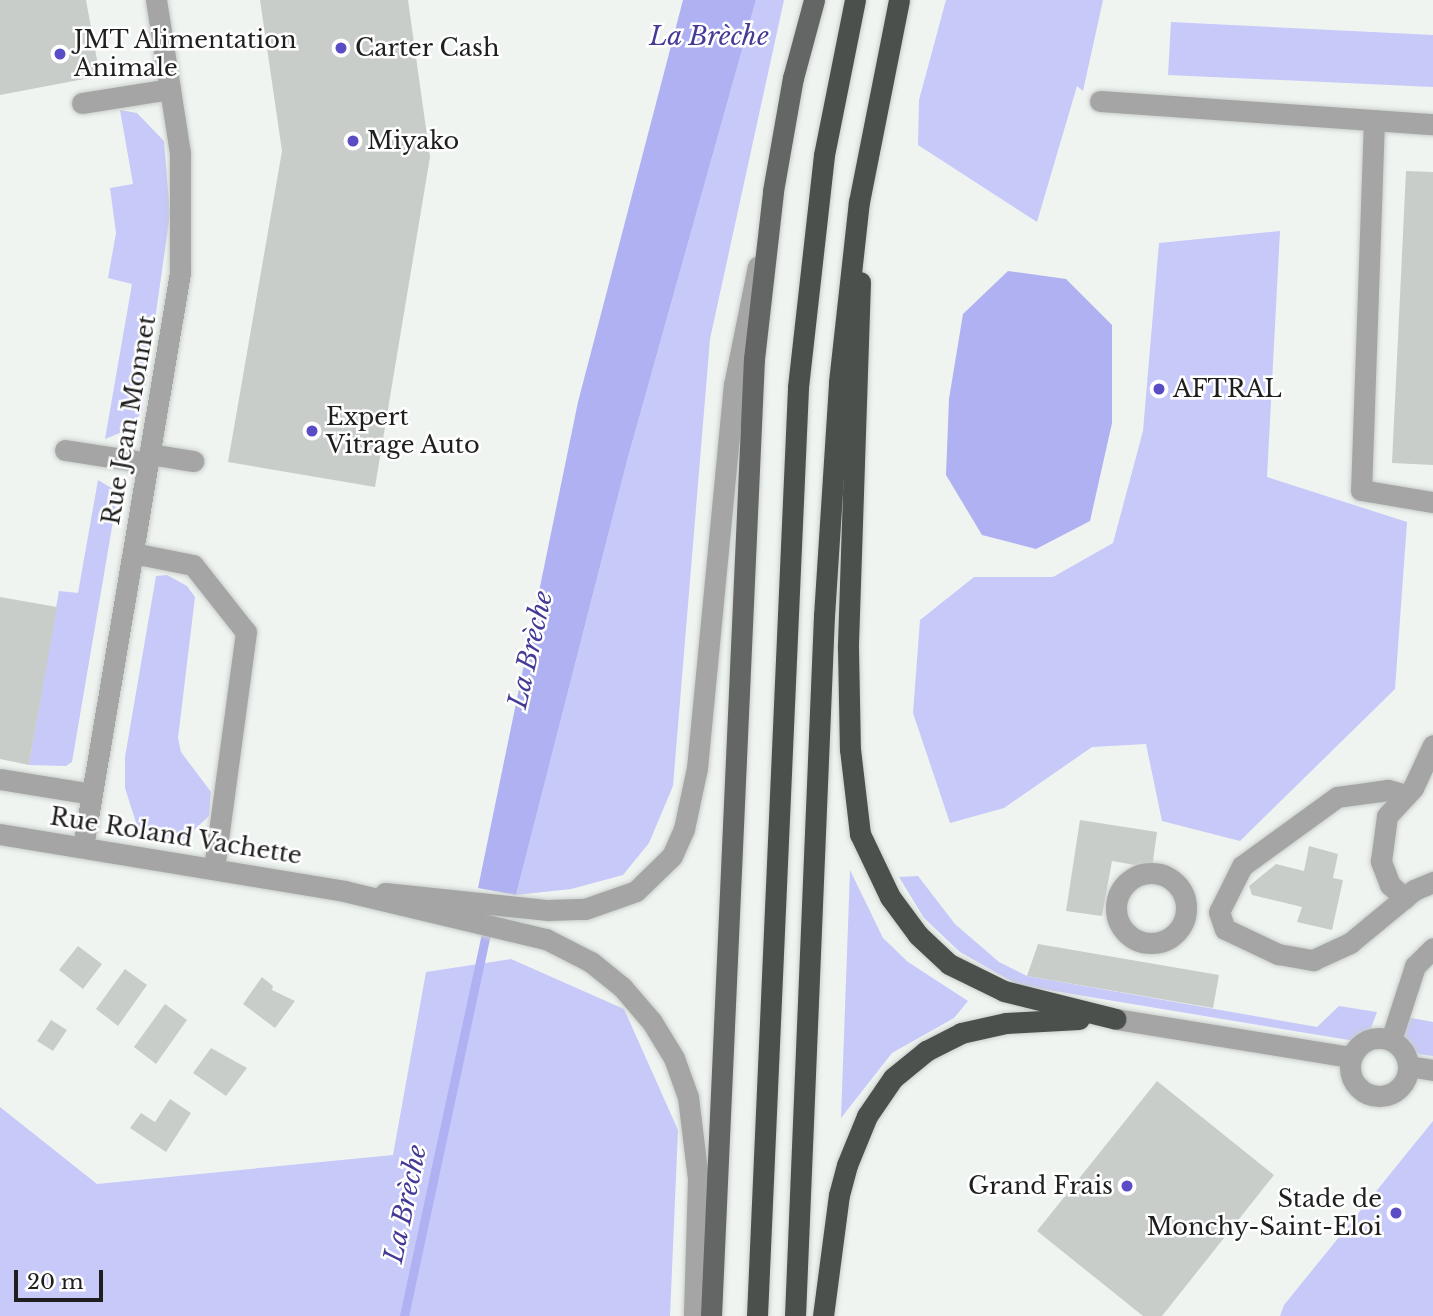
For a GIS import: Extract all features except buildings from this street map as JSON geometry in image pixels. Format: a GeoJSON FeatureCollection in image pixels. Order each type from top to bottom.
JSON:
{"type":"FeatureCollection","features":[{"type":"Feature","properties":{"kind":"highway"},"geometry":{"type":"LineString","coordinates":[[757,1316],[799,375],[824,155],[855,0]]}},
{"type":"Feature","properties":{"kind":"highway"},"geometry":{"type":"LineString","coordinates":[[795,1316],[830,504],[859,202],[899,0]]}},
{"type":"Feature","properties":{"kind":"highway"},"geometry":{"type":"LineString","coordinates":[[859,202],[861,308],[848,711],[860,834],[890,897],[918,935],[949,964],[1004,991],[1116,1019]]}},
{"type":"Feature","properties":{"kind":"highway"},"geometry":{"type":"LineString","coordinates":[[823,1316],[838,1195],[867,1116],[893,1078],[943,1041],[983,1027],[1055,1019],[1116,1019]]}},
{"type":"Feature","properties":{"kind":"main road"},"geometry":{"type":"LineString","coordinates":[[711,1316],[751,401],[768,236],[789,98],[814,0]]}},
{"type":"Feature","properties":{"kind":"street","name":"Rue Jean Monnet"},"geometry":{"type":"LineString","coordinates":[[83,847],[182,248],[182,176],[156,0]]}},
{"type":"Feature","properties":{"kind":"street"},"geometry":{"type":"LineString","coordinates":[[82,103],[170,89]]}},
{"type":"Feature","properties":{"kind":"street"},"geometry":{"type":"LineString","coordinates":[[1100,101],[1433,124]]}},
{"type":"Feature","properties":{"kind":"street"},"geometry":{"type":"LineString","coordinates":[[1374,120],[1361,490],[1433,502]]}},
{"type":"Feature","properties":{"kind":"street"},"geometry":{"type":"LineString","coordinates":[[452,908],[523,907],[566,911],[622,899],[653,880],[680,841],[697,768],[734,386],[746,311],[768,236]]}},
{"type":"Feature","properties":{"kind":"street"},"geometry":{"type":"LineString","coordinates":[[65,450],[193,461]]}},
{"type":"Feature","properties":{"kind":"street"},"geometry":{"type":"LineString","coordinates":[[133,553],[193,565],[246,632],[214,869]]}},
{"type":"Feature","properties":{"kind":"street"},"geometry":{"type":"LineString","coordinates":[[1405,898],[1390,885],[1381,861],[1387,816],[1406,795],[1433,745]]}},
{"type":"Feature","properties":{"kind":"street"},"geometry":{"type":"LineString","coordinates":[[0,779],[92,794]]}},
{"type":"Feature","properties":{"kind":"street"},"geometry":{"type":"LineString","coordinates":[[1406,795],[1388,790],[1338,797],[1242,866],[1219,912],[1225,929],[1278,954],[1313,960],[1350,943],[1405,898],[1433,882]]}},
{"type":"Feature","properties":{"kind":"street","name":"Rue Roland Vachette"},"geometry":{"type":"LineString","coordinates":[[0,834],[452,908]]}},
{"type":"Feature","properties":{"kind":"street"},"geometry":{"type":"LineString","coordinates":[[452,908],[561,945],[607,974],[637,1002],[674,1058],[688,1097],[696,1144],[695,1316]]}},
{"type":"Feature","properties":{"kind":"street"},"geometry":{"type":"LineString","coordinates":[[1186,908],[1219,912]]}},
{"type":"Feature","properties":{"kind":"street"},"geometry":{"type":"LineString","coordinates":[[1391,1040],[1415,966],[1433,948]]}},
{"type":"Feature","properties":{"kind":"street"},"geometry":{"type":"LineString","coordinates":[[1116,1019],[1351,1057]]}},
{"type":"Feature","properties":{"kind":"street"},"geometry":{"type":"LineString","coordinates":[[1391,1040],[1403,1051],[1408,1066],[1403,1083],[1379,1096],[1355,1083],[1351,1057],[1363,1042],[1391,1040]]}},
{"type":"Feature","properties":{"kind":"street"},"geometry":{"type":"LineString","coordinates":[[1408,1066],[1433,1070]]}},
{"type":"Feature","properties":{"kind":"shaded area"},"geometry":{"type":"Polygon","coordinates":[[[756,0],[784,0],[710,339],[673,786],[649,843],[623,875],[571,889],[516,895],[627,461],[756,0]]]}},
{"type":"Feature","properties":{"kind":"shaded area"},"geometry":{"type":"Polygon","coordinates":[[[946,0],[1103,0],[1083,91],[1077,86],[1037,222],[918,145],[919,100],[946,0]]]}},
{"type":"Feature","properties":{"kind":"shaded area"},"geometry":{"type":"Polygon","coordinates":[[[1171,22],[1433,35],[1433,87],[1168,75],[1171,22]]]}},
{"type":"Feature","properties":{"kind":"shaded area"},"geometry":{"type":"Polygon","coordinates":[[[120,110],[137,113],[164,141],[170,214],[142,412],[127,430],[105,439],[132,284],[108,278],[116,233],[110,188],[133,184],[120,110]]]}},
{"type":"Feature","properties":{"kind":"shaded area"},"geometry":{"type":"Polygon","coordinates":[[[1280,231],[1267,477],[1407,522],[1395,689],[1240,841],[1162,821],[1146,744],[1092,747],[1004,808],[950,823],[913,713],[920,620],[974,577],[1053,577],[1113,543],[1143,431],[1159,243],[1280,231]]]}},
{"type":"Feature","properties":{"kind":"shaded area"},"geometry":{"type":"Polygon","coordinates":[[[98,480],[118,492],[72,762],[66,766],[29,765],[59,591],[78,593],[98,480]]]}},
{"type":"Feature","properties":{"kind":"shaded area"},"geometry":{"type":"Polygon","coordinates":[[[167,575],[187,586],[195,597],[178,738],[181,752],[211,792],[209,816],[184,839],[174,840],[140,835],[125,788],[125,757],[156,576],[167,575]]]}},
{"type":"Feature","properties":{"kind":"shaded area"},"geometry":{"type":"Polygon","coordinates":[[[850,870],[883,938],[908,962],[968,1001],[954,1018],[892,1053],[841,1118],[850,870]]]}},
{"type":"Feature","properties":{"kind":"shaded area"},"geometry":{"type":"Polygon","coordinates":[[[918,876],[955,924],[999,962],[1027,976],[1317,1027],[1339,1006],[1377,1012],[1371,1028],[1355,1041],[1018,985],[960,952],[924,918],[899,877],[918,876]]]}},
{"type":"Feature","properties":{"kind":"shaded area"},"geometry":{"type":"Polygon","coordinates":[[[511,959],[624,1009],[678,1130],[670,1316],[0,1316],[0,1107],[97,1184],[393,1155],[426,972],[511,959]]]}},
{"type":"Feature","properties":{"kind":"shaded area"},"geometry":{"type":"Polygon","coordinates":[[[1406,1017],[1433,1022],[1433,1056],[1418,1054],[1405,1037],[1406,1017]]]}},
{"type":"Feature","properties":{"kind":"shaded area","name":"Stade de Monchy-Saint-Eloi"},"geometry":{"type":"Polygon","coordinates":[[[1433,1121],[1433,1316],[1280,1316],[1284,1305],[1433,1121]]]}},
{"type":"Feature","properties":{"kind":"water","name":"La Brèche"},"geometry":{"type":"Polygon","coordinates":[[[683,0],[756,0],[627,461],[516,895],[478,888],[578,402],[683,0]]]}},
{"type":"Feature","properties":{"kind":"water"},"geometry":{"type":"Polygon","coordinates":[[[1008,271],[1066,279],[1112,325],[1112,423],[1090,521],[1036,549],[982,535],[946,475],[949,399],[963,314],[1008,271]]]}},
{"type":"Feature","properties":{"kind":"waterway","name":"La Brèche"},"geometry":{"type":"LineString","coordinates":[[404,1316],[488,924]]}},
{"type":"Feature","properties":{"kind":"place","name":"Carter Cash"},"geometry":{"type":"Point","coordinates":[341,48]}},
{"type":"Feature","properties":{"kind":"place","name":"JMT Alimentation Animale"},"geometry":{"type":"Point","coordinates":[60,54]}},
{"type":"Feature","properties":{"kind":"place","name":"Miyako"},"geometry":{"type":"Point","coordinates":[353,141]}},
{"type":"Feature","properties":{"kind":"place","name":"AFTRAL"},"geometry":{"type":"Point","coordinates":[1159,389]}},
{"type":"Feature","properties":{"kind":"place","name":"Expert Vitrage Auto"},"geometry":{"type":"Point","coordinates":[312,431]}},
{"type":"Feature","properties":{"kind":"place","name":"Grand Frais"},"geometry":{"type":"Point","coordinates":[1127,1186]}},
{"type":"Feature","properties":{"kind":"place","name":"Stade de Monchy-Saint-Eloi"},"geometry":{"type":"Point","coordinates":[1396,1213]}}]}
